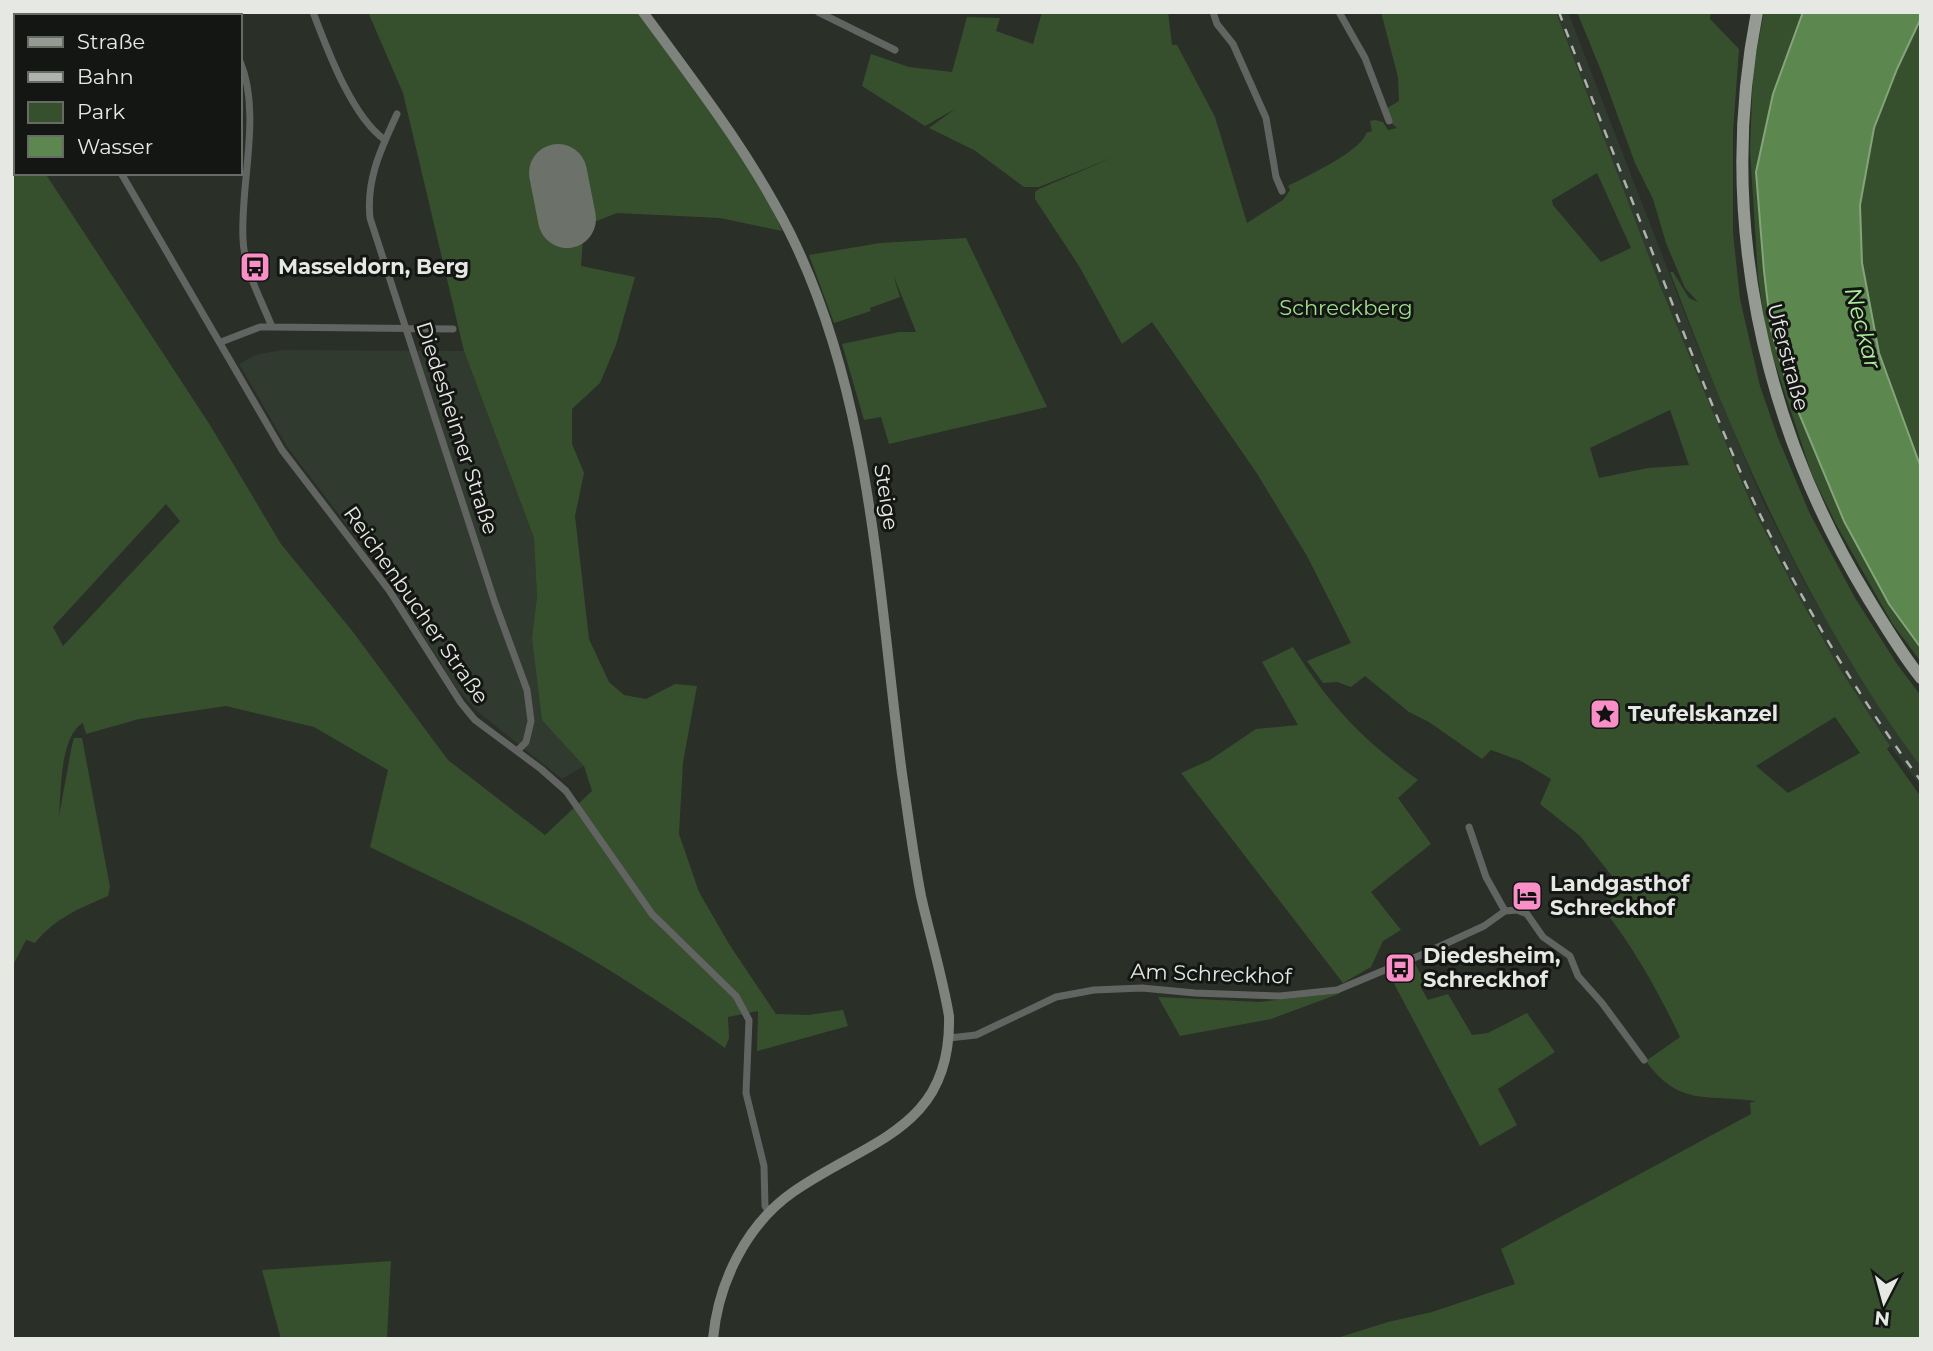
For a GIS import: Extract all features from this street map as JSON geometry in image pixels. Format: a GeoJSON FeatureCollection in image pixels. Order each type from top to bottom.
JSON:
{"type":"FeatureCollection","features":[{"type":"Feature","properties":{"kind":"main road","name":"Uferstraße"},"geometry":{"type":"LineString","coordinates":[[1757,12],[1746,86],[1742,168],[1749,280],[1762,345],[1790,438],[1830,530],[1863,590],[1921,678]]}},
{"type":"Feature","properties":{"kind":"street"},"geometry":{"type":"LineString","coordinates":[[313,12],[331,59],[345,85],[374,132],[385,140]]}},
{"type":"Feature","properties":{"kind":"street","name":"Steige"},"geometry":{"type":"LineString","coordinates":[[643,12],[718,114],[757,173],[789,232],[831,335],[848,400],[869,507],[913,851],[946,998],[949,1038],[941,1073],[930,1094],[904,1124],[871,1148],[792,1193],[769,1212],[739,1254],[725,1283],[717,1309],[713,1339]]}},
{"type":"Feature","properties":{"kind":"street"},"geometry":{"type":"LineString","coordinates":[[818,12],[895,50]]}},
{"type":"Feature","properties":{"kind":"street"},"geometry":{"type":"LineString","coordinates":[[1213,12],[1217,24],[1233,44],[1266,118],[1276,177],[1282,191]]}},
{"type":"Feature","properties":{"kind":"street"},"geometry":{"type":"LineString","coordinates":[[1339,12],[1365,58],[1389,121]]}},
{"type":"Feature","properties":{"kind":"street"},"geometry":{"type":"LineString","coordinates":[[242,68],[247,87],[249,119],[243,239],[247,264],[272,327]]}},
{"type":"Feature","properties":{"kind":"street","name":"Diedesheimer Straße"},"geometry":{"type":"LineString","coordinates":[[397,114],[374,166],[368,201],[374,235],[495,603],[527,690],[531,721],[526,742],[517,751]]}},
{"type":"Feature","properties":{"kind":"street","name":"Reichenbucher Straße"},"geometry":{"type":"LineString","coordinates":[[122,175],[282,450],[389,590],[461,703],[475,720],[566,791],[652,914],[736,996],[749,1020],[746,1093],[764,1166],[765,1206],[769,1212]]}},
{"type":"Feature","properties":{"kind":"street"},"geometry":{"type":"LineString","coordinates":[[221,342],[260,327],[453,329]]}},
{"type":"Feature","properties":{"kind":"street"},"geometry":{"type":"LineString","coordinates":[[1469,827],[1486,877],[1505,911],[1523,911],[1543,937],[1570,956],[1578,976],[1602,1003],[1644,1060]]}},
{"type":"Feature","properties":{"kind":"street","name":"Am Schreckhof"},"geometry":{"type":"LineString","coordinates":[[949,1038],[976,1035],[1056,997],[1094,990],[1142,988],[1280,996],[1337,990],[1484,926],[1505,911]]}},
{"type":"Feature","properties":{"kind":"shaded area"},"geometry":{"type":"Polygon","coordinates":[[[1556,12],[1568,12],[1692,332],[1763,501],[1806,585],[1851,663],[1921,767],[1921,787],[1890,746],[1840,669],[1752,506],[1661,288],[1556,12]]]}},
{"type":"Feature","properties":{"kind":"shaded area"},"geometry":{"type":"Polygon","coordinates":[[[282,350],[464,351],[534,538],[537,597],[532,638],[569,748],[584,766],[562,779],[478,712],[457,689],[385,575],[288,448],[239,364],[255,355],[282,350]]]}},
{"type":"Feature","properties":{"kind":"green space"},"geometry":{"type":"Polygon","coordinates":[[[368,12],[637,12],[718,114],[757,173],[782,231],[720,218],[617,213],[584,226],[581,266],[635,277],[616,345],[600,383],[572,409],[572,444],[584,473],[575,516],[589,639],[609,682],[624,695],[646,699],[675,684],[697,686],[683,762],[679,834],[699,892],[729,944],[776,1014],[808,1015],[843,1010],[848,1026],[757,1051],[758,1011],[728,1017],[729,1038],[725,1048],[634,986],[563,943],[370,847],[388,770],[314,727],[226,706],[139,719],[86,734],[83,723],[75,730],[63,765],[59,816],[74,738],[82,738],[110,887],[108,896],[60,920],[35,943],[26,940],[12,967],[12,131],[14,175],[46,175],[210,425],[281,544],[353,632],[448,760],[545,835],[592,791],[584,766],[542,720],[532,638],[537,597],[534,538],[464,351],[403,93],[368,12]],[[166,504],[53,627],[63,646],[180,521],[166,504]]]}},
{"type":"Feature","properties":{"kind":"green space","name":"Schreckberg"},"geometry":{"type":"Polygon","coordinates":[[[1042,12],[1168,12],[1172,45],[1177,45],[1215,117],[1247,223],[1283,200],[1290,190],[1288,186],[1355,148],[1366,133],[1372,131],[1370,121],[1383,122],[1388,130],[1397,128],[1389,121],[1384,110],[1399,101],[1398,77],[1381,12],[1556,12],[1661,288],[1752,506],[1840,669],[1890,746],[1887,749],[1921,797],[1921,1339],[1334,1339],[1432,1312],[1515,1284],[1501,1249],[1751,1114],[1750,1103],[1756,1101],[1695,1096],[1682,1092],[1658,1076],[1646,1061],[1680,1037],[1645,970],[1602,907],[1624,891],[1580,836],[1540,804],[1551,779],[1521,761],[1491,750],[1482,759],[1429,722],[1409,712],[1365,676],[1351,687],[1337,682],[1323,683],[1307,661],[1351,643],[1307,556],[1256,472],[1152,322],[1122,344],[1079,266],[1035,199],[1035,192],[1039,189],[1114,157],[1039,187],[1024,187],[974,150],[929,128],[955,109],[925,126],[862,86],[871,54],[909,67],[952,72],[967,17],[1000,18],[996,31],[1033,44],[1042,12]],[[1597,173],[1552,200],[1553,205],[1601,262],[1631,248],[1597,173]],[[1670,410],[1590,448],[1599,478],[1648,468],[1689,465],[1670,410]],[[1835,717],[1756,766],[1788,793],[1860,753],[1835,717]]]}},
{"type":"Feature","properties":{"kind":"green space"},"geometry":{"type":"Polygon","coordinates":[[[1577,12],[1711,12],[1710,19],[1739,49],[1733,132],[1733,233],[1740,299],[1760,386],[1778,438],[1810,514],[1855,598],[1921,696],[1921,767],[1844,651],[1778,528],[1749,466],[1670,272],[1673,272],[1689,298],[1698,302],[1685,288],[1666,243],[1653,199],[1635,163],[1577,12]]]}},
{"type":"Feature","properties":{"kind":"green space"},"geometry":{"type":"Polygon","coordinates":[[[1764,12],[1803,12],[1773,94],[1756,172],[1771,330],[1788,387],[1844,521],[1889,604],[1921,648],[1921,662],[1892,623],[1837,526],[1812,475],[1767,339],[1758,277],[1750,150],[1753,70],[1764,12]]]}},
{"type":"Feature","properties":{"kind":"green space"},"geometry":{"type":"Polygon","coordinates":[[[1921,18],[1921,468],[1879,353],[1862,263],[1860,204],[1874,128],[1921,18]]]}},
{"type":"Feature","properties":{"kind":"green space"},"geometry":{"type":"Polygon","coordinates":[[[966,238],[1047,407],[889,444],[881,417],[864,420],[842,344],[899,332],[916,332],[893,274],[900,297],[870,308],[871,311],[834,323],[809,255],[880,243],[966,238]]]}},
{"type":"Feature","properties":{"kind":"green space"},"geometry":{"type":"Polygon","coordinates":[[[1293,647],[1320,687],[1348,720],[1418,780],[1398,798],[1431,844],[1371,892],[1401,930],[1383,941],[1371,967],[1343,983],[1181,773],[1210,760],[1256,729],[1298,725],[1262,662],[1293,647]]]}},
{"type":"Feature","properties":{"kind":"green space"},"geometry":{"type":"Polygon","coordinates":[[[1415,964],[1427,985],[1421,988],[1428,1000],[1448,994],[1472,1035],[1488,1033],[1527,1013],[1555,1052],[1498,1089],[1517,1125],[1480,1146],[1389,974],[1415,964]]]}},
{"type":"Feature","properties":{"kind":"green space"},"geometry":{"type":"Polygon","coordinates":[[[1341,993],[1271,1019],[1180,1036],[1158,997],[1259,1002],[1341,993]]]}},
{"type":"Feature","properties":{"kind":"green space"},"geometry":{"type":"Polygon","coordinates":[[[391,1261],[387,1339],[281,1339],[262,1270],[391,1261]]]}},
{"type":"Feature","properties":{"kind":"water","name":"Neckar"},"geometry":{"type":"Polygon","coordinates":[[[1803,12],[1921,12],[1921,18],[1874,128],[1860,205],[1862,263],[1879,353],[1921,468],[1921,648],[1889,604],[1844,521],[1788,387],[1771,330],[1756,172],[1773,94],[1803,12]]]}},
{"type":"Feature","properties":{"kind":"runway"},"geometry":{"type":"LineString","coordinates":[[558,173],[567,219]]}},
{"type":"Feature","properties":{"kind":"railway"},"geometry":{"type":"LineString","coordinates":[[1559,12],[1703,382],[1755,504],[1831,647],[1921,781]]}},
{"type":"Feature","properties":{"kind":"place","name":"Masseldorn, Berg"},"geometry":{"type":"Point","coordinates":[255,267]}},
{"type":"Feature","properties":{"kind":"place","name":"Teufelskanzel"},"geometry":{"type":"Point","coordinates":[1605,714]}},
{"type":"Feature","properties":{"kind":"place","name":"Landgasthof Schreckhof"},"geometry":{"type":"Point","coordinates":[1527,896]}},
{"type":"Feature","properties":{"kind":"place","name":"Diedesheim, Schreckhof"},"geometry":{"type":"Point","coordinates":[1400,968]}}]}
